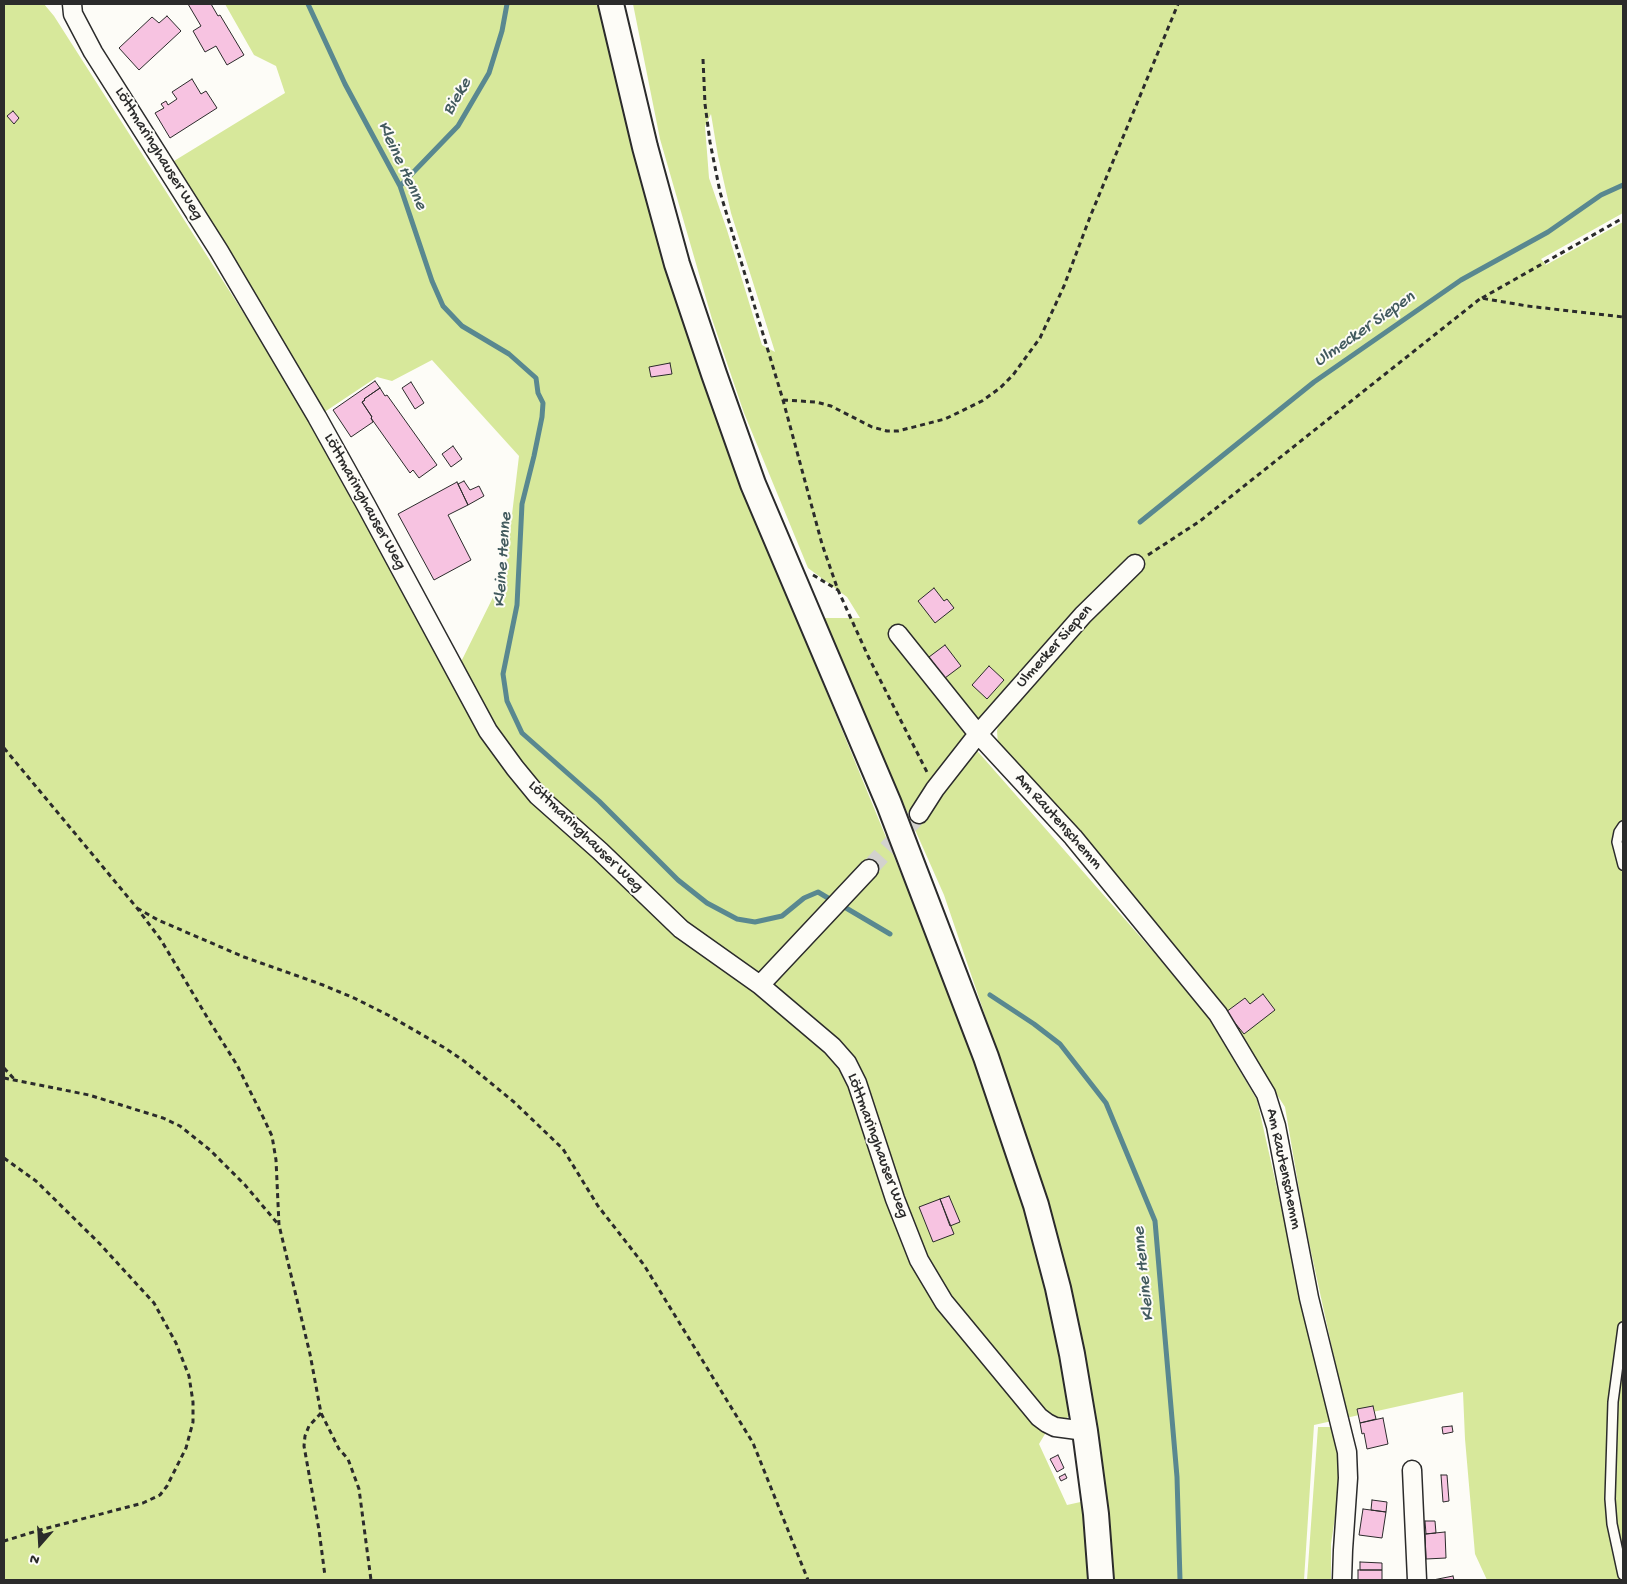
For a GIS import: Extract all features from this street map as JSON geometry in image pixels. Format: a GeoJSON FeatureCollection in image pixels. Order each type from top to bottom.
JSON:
{"type":"FeatureCollection","features":[{"type":"Feature","properties":{"kind":"main road"},"geometry":{"type":"LineString","coordinates":[[612,4],[645,147],[677,264],[752,484],[889,804],[986,1057],[1036,1205],[1058,1288],[1072,1354],[1096,1514],[1101,1580]]}},
{"type":"Feature","properties":{"kind":"street","name":"Löttmaringhauser Weg"},"geometry":{"type":"LineString","coordinates":[[72,4],[73,14],[93,52],[219,251],[317,417],[488,731],[538,796],[600,851],[681,929],[760,985],[832,1046],[847,1063],[857,1083],[895,1198],[919,1260],[944,1302],[1039,1417],[1055,1426],[1085,1431]]}},
{"type":"Feature","properties":{"kind":"street","name":"Ulmecker Siepen"},"geometry":{"type":"LineString","coordinates":[[919,814],[935,789],[978,734],[1083,615],[1135,564]]}},
{"type":"Feature","properties":{"kind":"street"},"geometry":{"type":"LineString","coordinates":[[898,634],[978,734]]}},
{"type":"Feature","properties":{"kind":"street","name":"Am Rautenschemm"},"geometry":{"type":"LineString","coordinates":[[978,734],[1073,837],[1218,1014],[1266,1094],[1276,1126],[1309,1298],[1347,1452],[1348,1478],[1342,1580]]}},
{"type":"Feature","properties":{"kind":"street"},"geometry":{"type":"LineString","coordinates":[[760,985],[869,869]]}},
{"type":"Feature","properties":{"kind":"street"},"geometry":{"type":"LineString","coordinates":[[1412,1470],[1418,1580]]}},
{"type":"Feature","properties":{"kind":"lane"},"geometry":{"type":"LineString","coordinates":[[1623,826],[1619,832],[1617,842],[1623,866]]}},
{"type":"Feature","properties":{"kind":"lane"},"geometry":{"type":"LineString","coordinates":[[1623,1327],[1614,1402],[1610,1499],[1612,1524],[1623,1575]]}},
{"type":"Feature","properties":{"kind":"path"},"geometry":{"type":"LineString","coordinates":[[782,400],[816,402],[832,406],[872,427],[887,431],[898,431],[945,418],[982,401],[1000,388],[1013,375],[1040,338],[1064,286],[1090,217],[1178,4]]}},
{"type":"Feature","properties":{"kind":"path"},"geometry":{"type":"LineString","coordinates":[[703,59],[705,104],[720,192],[782,400],[822,544],[838,590],[868,656],[935,789]]}},
{"type":"Feature","properties":{"kind":"path"},"geometry":{"type":"LineString","coordinates":[[1135,564],[1207,515],[1481,298],[1623,218]]}},
{"type":"Feature","properties":{"kind":"path"},"geometry":{"type":"LineString","coordinates":[[1481,298],[1526,306],[1623,317]]}},
{"type":"Feature","properties":{"kind":"path"},"geometry":{"type":"LineString","coordinates":[[811,574],[838,590]]}},
{"type":"Feature","properties":{"kind":"path"},"geometry":{"type":"LineString","coordinates":[[4,748],[137,908],[161,940],[238,1065],[272,1136],[276,1160],[279,1225],[310,1354],[321,1413],[339,1449],[348,1459],[359,1489],[372,1580]]}},
{"type":"Feature","properties":{"kind":"path"},"geometry":{"type":"LineString","coordinates":[[137,908],[158,920],[244,957],[323,985],[388,1015],[446,1048],[464,1061],[514,1102],[563,1149],[598,1206],[644,1265],[753,1443],[808,1580]]}},
{"type":"Feature","properties":{"kind":"path"},"geometry":{"type":"LineString","coordinates":[[4,1068],[15,1080]]}},
{"type":"Feature","properties":{"kind":"path"},"geometry":{"type":"LineString","coordinates":[[4,1078],[89,1095],[163,1118],[180,1126],[210,1150],[279,1225]]}},
{"type":"Feature","properties":{"kind":"path"},"geometry":{"type":"LineString","coordinates":[[4,1158],[36,1181],[99,1243],[154,1303],[176,1343],[189,1376],[193,1402],[193,1422],[186,1448],[160,1495],[143,1503],[4,1541]]}},
{"type":"Feature","properties":{"kind":"path"},"geometry":{"type":"LineString","coordinates":[[321,1413],[310,1426],[305,1436],[304,1446],[325,1576]]}},
{"type":"Feature","properties":{"kind":"green space"},"geometry":{"type":"Polygon","coordinates":[[[4,4],[44,4],[54,16],[366,505],[456,672],[505,573],[519,456],[432,360],[392,381],[377,377],[317,417],[174,161],[285,93],[276,66],[254,55],[225,4],[600,4],[719,420],[792,608],[970,1042],[1023,1196],[1070,1399],[1070,1412],[1067,1419],[1061,1421],[1054,1419],[1039,1444],[1067,1505],[1085,1501],[1089,1580],[4,1580],[4,4]]]}},
{"type":"Feature","properties":{"kind":"green space"},"geometry":{"type":"Polygon","coordinates":[[[633,4],[1623,4],[1623,213],[1541,259],[1546,265],[1623,222],[1623,1580],[1487,1580],[1475,1554],[1463,1392],[1314,1425],[1304,1580],[1111,1580],[1103,1485],[1080,1331],[1052,1218],[944,895],[821,618],[860,618],[847,597],[808,568],[744,413],[712,319],[660,139],[633,4]],[[711,114],[705,126],[709,178],[762,345],[775,352],[731,213],[711,114]],[[1000,716],[965,737],[1158,957],[1210,1020],[1257,1100],[1326,1405],[1342,1394],[1305,1224],[1285,1107],[1232,1027],[998,745],[997,731],[1000,716]]]}},
{"type":"Feature","properties":{"kind":"green space"},"geometry":{"type":"Polygon","coordinates":[[[1318,1427],[1334,1427],[1342,1471],[1331,1544],[1331,1580],[1307,1580],[1318,1427]]]}},
{"type":"Feature","properties":{"kind":"building"},"geometry":{"type":"Polygon","coordinates":[[[188,4],[211,4],[218,16],[220,15],[244,55],[227,65],[216,46],[205,52],[193,31],[201,26],[188,4]]]}},
{"type":"Feature","properties":{"kind":"building"},"geometry":{"type":"Polygon","coordinates":[[[167,16],[181,31],[139,70],[119,48],[152,17],[159,23],[167,16]]]}},
{"type":"Feature","properties":{"kind":"building"},"geometry":{"type":"Polygon","coordinates":[[[192,79],[201,94],[206,91],[217,108],[170,138],[155,113],[164,108],[161,104],[166,101],[168,105],[177,99],[172,92],[192,79]]]}},
{"type":"Feature","properties":{"kind":"building"},"geometry":{"type":"Polygon","coordinates":[[[13,111],[19,118],[14,124],[7,116],[13,111]]]}},
{"type":"Feature","properties":{"kind":"building"},"geometry":{"type":"Polygon","coordinates":[[[670,363],[672,374],[651,377],[649,367],[670,363]]]}},
{"type":"Feature","properties":{"kind":"building"},"geometry":{"type":"Polygon","coordinates":[[[375,381],[380,388],[362,402],[372,417],[373,422],[351,437],[333,410],[375,381]]]}},
{"type":"Feature","properties":{"kind":"building"},"geometry":{"type":"Polygon","coordinates":[[[411,382],[424,403],[415,409],[402,388],[411,382]]]}},
{"type":"Feature","properties":{"kind":"building"},"geometry":{"type":"Polygon","coordinates":[[[380,388],[437,465],[419,478],[413,470],[410,473],[371,418],[362,402],[380,388]]]}},
{"type":"Feature","properties":{"kind":"building"},"geometry":{"type":"Polygon","coordinates":[[[453,446],[462,459],[451,467],[442,454],[453,446]]]}},
{"type":"Feature","properties":{"kind":"building"},"geometry":{"type":"Polygon","coordinates":[[[464,481],[470,490],[479,486],[484,496],[468,505],[458,484],[464,481]]]}},
{"type":"Feature","properties":{"kind":"building"},"geometry":{"type":"Polygon","coordinates":[[[457,482],[468,505],[448,515],[471,560],[434,580],[398,514],[457,482]]]}},
{"type":"Feature","properties":{"kind":"building"},"geometry":{"type":"Polygon","coordinates":[[[934,588],[944,601],[947,599],[954,608],[935,623],[918,601],[934,588]]]}},
{"type":"Feature","properties":{"kind":"building"},"geometry":{"type":"Polygon","coordinates":[[[945,645],[961,666],[945,678],[929,657],[945,645]]]}},
{"type":"Feature","properties":{"kind":"building"},"geometry":{"type":"Polygon","coordinates":[[[989,666],[1004,680],[987,699],[972,685],[989,666]]]}},
{"type":"Feature","properties":{"kind":"building"},"geometry":{"type":"Polygon","coordinates":[[[1263,994],[1275,1010],[1244,1034],[1226,1012],[1245,998],[1250,1004],[1263,994]]]}},
{"type":"Feature","properties":{"kind":"building"},"geometry":{"type":"Polygon","coordinates":[[[949,1196],[960,1222],[950,1226],[940,1199],[949,1196]]]}},
{"type":"Feature","properties":{"kind":"building"},"geometry":{"type":"Polygon","coordinates":[[[940,1199],[954,1234],[933,1242],[919,1207],[940,1199]]]}},
{"type":"Feature","properties":{"kind":"building"},"geometry":{"type":"Polygon","coordinates":[[[1373,1406],[1376,1419],[1360,1423],[1357,1409],[1373,1406]]]}},
{"type":"Feature","properties":{"kind":"building"},"geometry":{"type":"Polygon","coordinates":[[[1383,1418],[1388,1444],[1367,1449],[1360,1423],[1383,1418]]]}},
{"type":"Feature","properties":{"kind":"building"},"geometry":{"type":"Polygon","coordinates":[[[1452,1426],[1453,1432],[1443,1434],[1442,1427],[1452,1426]]]}},
{"type":"Feature","properties":{"kind":"building"},"geometry":{"type":"Polygon","coordinates":[[[1058,1455],[1064,1468],[1057,1472],[1050,1459],[1058,1455]]]}},
{"type":"Feature","properties":{"kind":"building"},"geometry":{"type":"Polygon","coordinates":[[[1065,1474],[1067,1478],[1061,1481],[1059,1477],[1065,1474]]]}},
{"type":"Feature","properties":{"kind":"building"},"geometry":{"type":"Polygon","coordinates":[[[1441,1475],[1447,1475],[1449,1501],[1443,1502],[1441,1475]]]}},
{"type":"Feature","properties":{"kind":"building"},"geometry":{"type":"Polygon","coordinates":[[[1372,1500],[1387,1502],[1386,1512],[1371,1510],[1372,1500]]]}},
{"type":"Feature","properties":{"kind":"building"},"geometry":{"type":"Polygon","coordinates":[[[1363,1509],[1386,1512],[1382,1538],[1359,1535],[1363,1509]]]}},
{"type":"Feature","properties":{"kind":"building"},"geometry":{"type":"Polygon","coordinates":[[[1425,1521],[1435,1521],[1436,1533],[1426,1534],[1425,1521]]]}},
{"type":"Feature","properties":{"kind":"building"},"geometry":{"type":"Polygon","coordinates":[[[1445,1532],[1446,1558],[1426,1559],[1425,1534],[1445,1532]]]}},
{"type":"Feature","properties":{"kind":"building"},"geometry":{"type":"Polygon","coordinates":[[[1360,1562],[1382,1563],[1382,1570],[1360,1570],[1360,1562]]]}},
{"type":"Feature","properties":{"kind":"building"},"geometry":{"type":"Polygon","coordinates":[[[1358,1570],[1382,1570],[1382,1580],[1358,1580],[1358,1570]]]}},
{"type":"Feature","properties":{"kind":"building"},"geometry":{"type":"Polygon","coordinates":[[[1453,1576],[1454,1580],[1433,1580],[1453,1576]]]}},
{"type":"Feature","properties":{"kind":"waterway","name":"Kleine Henne"},"geometry":{"type":"LineString","coordinates":[[308,4],[345,84],[400,186],[432,281],[443,306],[462,326],[509,354],[536,378],[538,393],[543,403],[542,417],[522,504],[517,605],[503,674],[507,701],[522,733],[599,801],[678,880],[707,903],[737,919],[755,922],[782,916],[804,898],[818,892],[833,901]]}},
{"type":"Feature","properties":{"kind":"waterway","name":"Bieke"},"geometry":{"type":"LineString","coordinates":[[400,186],[458,126],[489,73],[502,31],[507,4]]}},
{"type":"Feature","properties":{"kind":"waterway","name":"Ulmecker Siepen"},"geometry":{"type":"LineString","coordinates":[[1140,522],[1314,382],[1461,280],[1548,232],[1601,195],[1623,185]]}},
{"type":"Feature","properties":{"kind":"waterway","name":"Kleine Henne"},"geometry":{"type":"LineString","coordinates":[[841,905],[890,934]]}},
{"type":"Feature","properties":{"kind":"waterway","name":"Kleine Henne"},"geometry":{"type":"LineString","coordinates":[[990,995],[1060,1044],[1106,1103],[1155,1221],[1177,1477],[1180,1580]]}},
{"type":"Feature","properties":{"kind":"tunnel"},"geometry":{"type":"LineString","coordinates":[[869,869],[919,814]]}}]}
